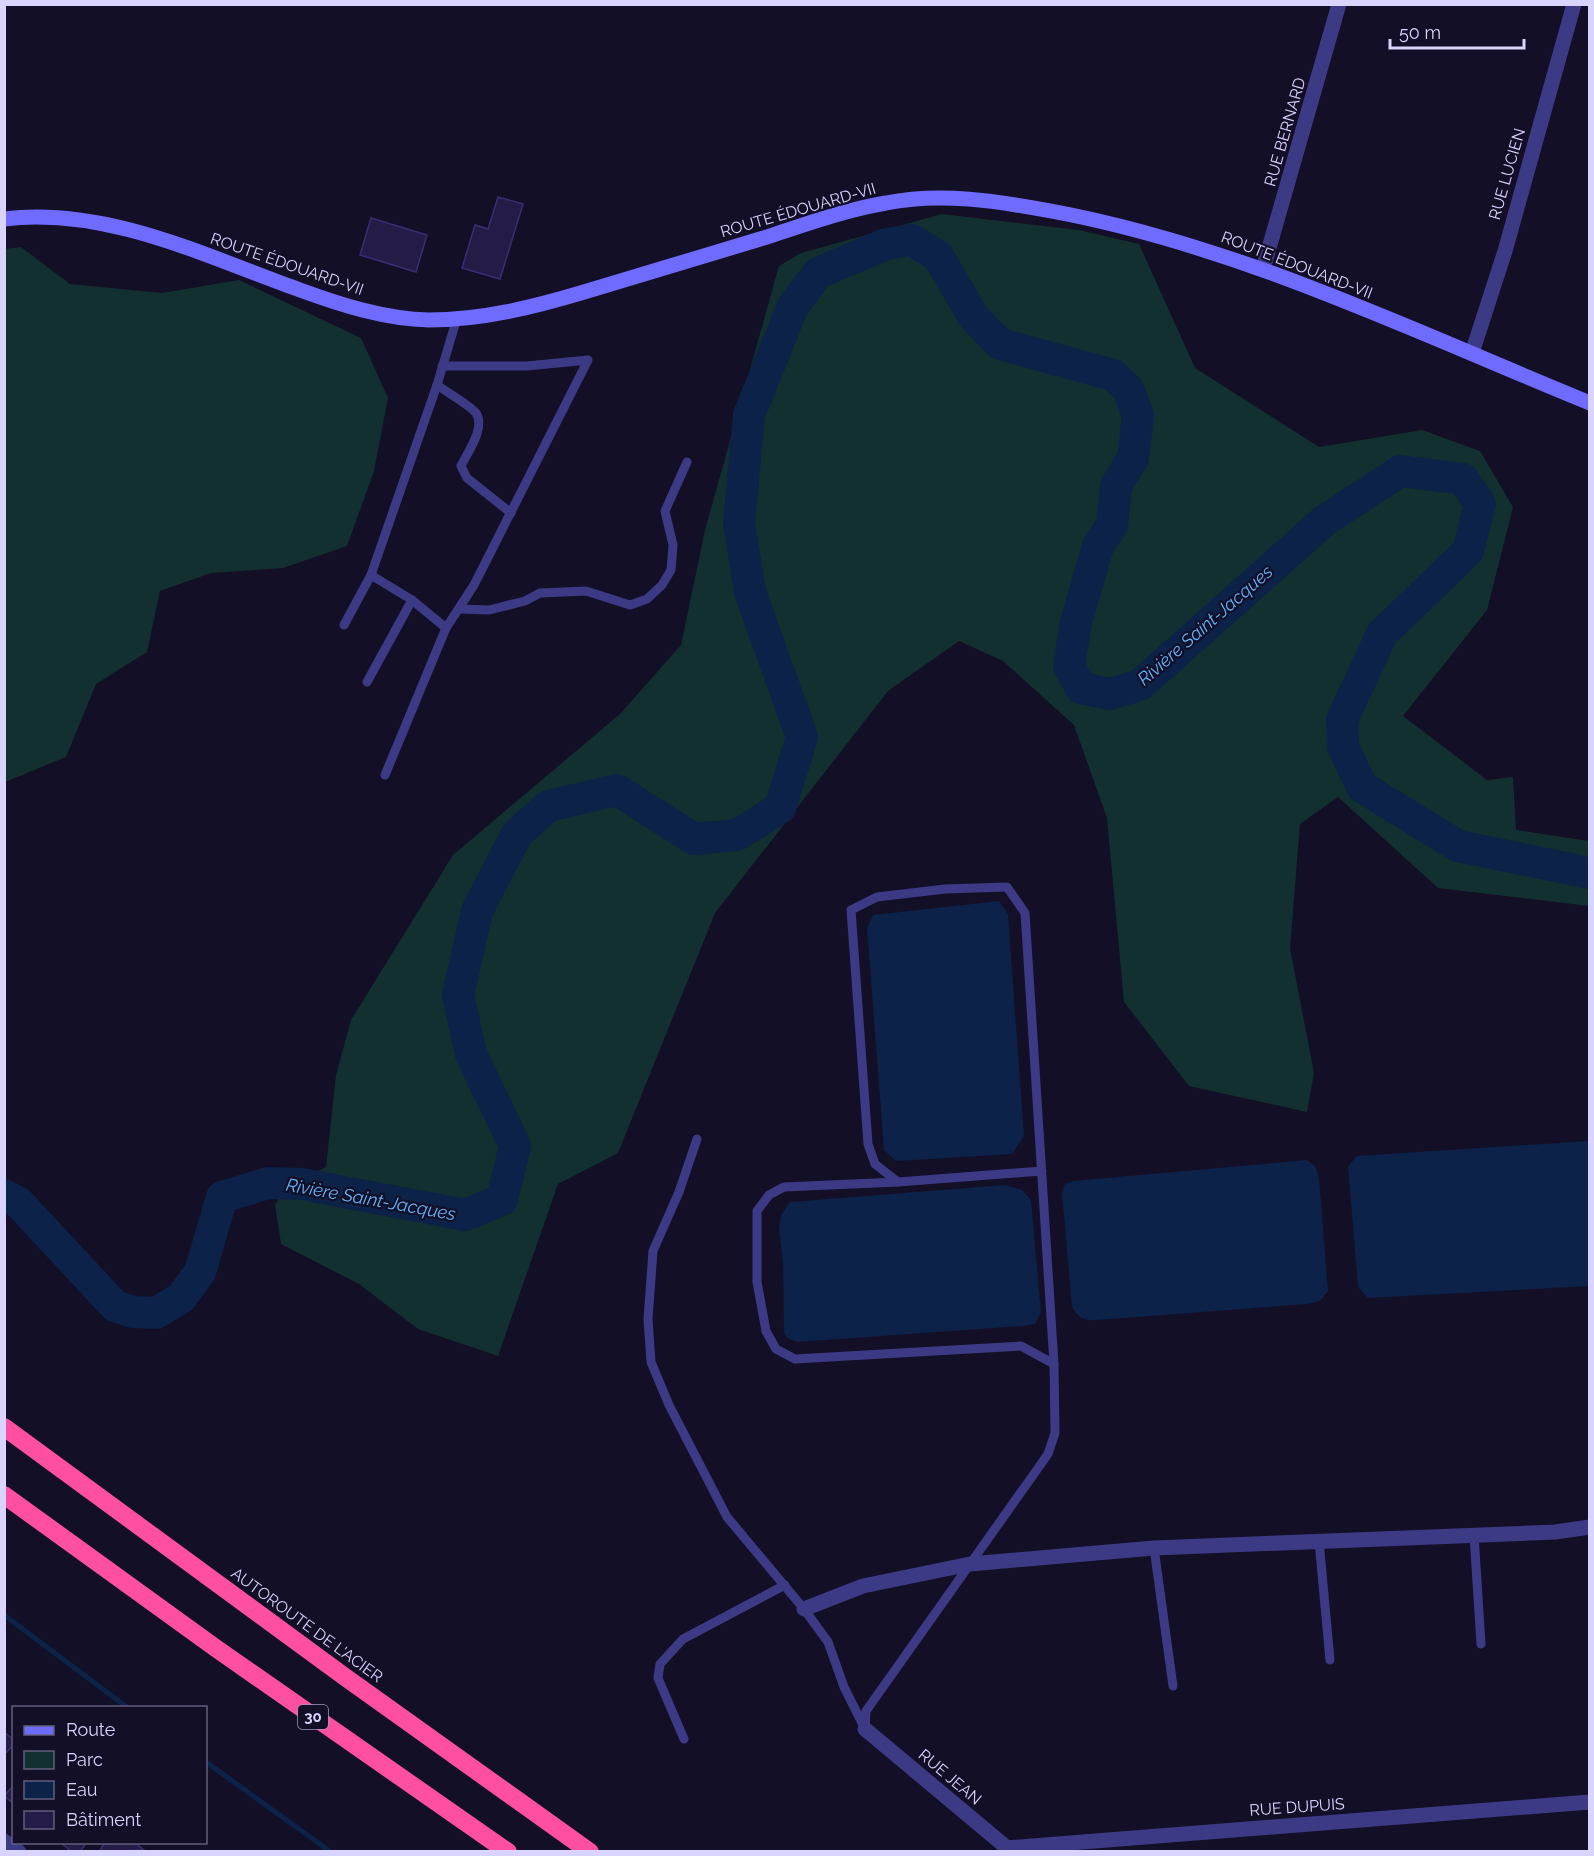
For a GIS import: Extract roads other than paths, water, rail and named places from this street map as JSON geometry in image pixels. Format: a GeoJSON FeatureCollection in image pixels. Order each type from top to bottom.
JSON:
{"type":"FeatureCollection","features":[{"type":"Feature","properties":{"kind":"highway","name":"AUTOROUTE DE L'ACIER"},"geometry":{"type":"LineString","coordinates":[[4,1427],[316,1656],[590,1851]]}},
{"type":"Feature","properties":{"kind":"highway","name":"30"},"geometry":{"type":"LineString","coordinates":[[4,1495],[226,1656],[508,1851]]}},
{"type":"Feature","properties":{"kind":"main road","name":"ROUTE ÉDOUARD-VII"},"geometry":{"type":"LineString","coordinates":[[4,219],[63,218],[116,228],[176,244],[276,282],[357,309],[418,319],[457,318],[500,313],[550,302],[841,213],[885,203],[952,198],[987,201],[1075,216],[1174,240],[1263,269],[1590,403]]}},
{"type":"Feature","properties":{"kind":"street","name":"RUE BERNARD"},"geometry":{"type":"LineString","coordinates":[[1263,269],[1339,4]]}},
{"type":"Feature","properties":{"kind":"street","name":"RUE LUCIEN"},"geometry":{"type":"LineString","coordinates":[[1472,353],[1505,251],[1574,4]]}},
{"type":"Feature","properties":{"kind":"street"},"geometry":{"type":"LineString","coordinates":[[804,1609],[863,1586],[969,1564],[1154,1548],[1555,1532],[1590,1527]]}},
{"type":"Feature","properties":{"kind":"street","name":"RUE JEAN"},"geometry":{"type":"LineString","coordinates":[[865,1729],[1010,1850]]}},
{"type":"Feature","properties":{"kind":"street","name":"RUE DUPUIS"},"geometry":{"type":"LineString","coordinates":[[1010,1850],[1590,1802]]}},
{"type":"Feature","properties":{"kind":"street"},"geometry":{"type":"LineString","coordinates":[[4,1840],[19,1851]]}},
{"type":"Feature","properties":{"kind":"lane"},"geometry":{"type":"LineString","coordinates":[[344,626],[371,575],[437,385],[457,318]]}},
{"type":"Feature","properties":{"kind":"lane"},"geometry":{"type":"LineString","coordinates":[[385,775],[446,628],[474,585],[588,360],[527,366],[442,366]]}},
{"type":"Feature","properties":{"kind":"lane"},"geometry":{"type":"LineString","coordinates":[[437,385],[476,413],[479,424],[461,466],[467,478],[511,513]]}},
{"type":"Feature","properties":{"kind":"lane"},"geometry":{"type":"LineString","coordinates":[[459,609],[489,610],[525,601],[540,593],[586,591],[630,605],[646,599],[662,585],[671,570],[673,545],[665,511],[687,462]]}},
{"type":"Feature","properties":{"kind":"lane"},"geometry":{"type":"LineString","coordinates":[[371,575],[412,600],[446,628]]}},
{"type":"Feature","properties":{"kind":"lane"},"geometry":{"type":"LineString","coordinates":[[367,682],[412,600]]}},
{"type":"Feature","properties":{"kind":"lane"},"geometry":{"type":"LineString","coordinates":[[865,1729],[866,1711],[1048,1454],[1055,1433],[1054,1364],[1025,913],[1007,888],[945,889],[877,897],[851,910],[868,1144],[875,1164],[898,1182]]}},
{"type":"Feature","properties":{"kind":"lane"},"geometry":{"type":"LineString","coordinates":[[697,1139],[680,1192],[653,1251],[648,1319],[651,1362],[669,1405],[727,1517],[785,1585],[828,1642],[844,1687],[865,1729]]}},
{"type":"Feature","properties":{"kind":"lane"},"geometry":{"type":"LineString","coordinates":[[1042,1172],[784,1187],[769,1195],[757,1211],[757,1282],[766,1330],[776,1349],[795,1359],[1021,1346],[1054,1364]]}},
{"type":"Feature","properties":{"kind":"lane"},"geometry":{"type":"LineString","coordinates":[[1474,1535],[1481,1644]]}},
{"type":"Feature","properties":{"kind":"lane"},"geometry":{"type":"LineString","coordinates":[[1319,1541],[1330,1660]]}},
{"type":"Feature","properties":{"kind":"lane"},"geometry":{"type":"LineString","coordinates":[[1154,1548],[1173,1686]]}},
{"type":"Feature","properties":{"kind":"lane"},"geometry":{"type":"LineString","coordinates":[[684,1739],[658,1678],[660,1664],[683,1639],[785,1585]]}},
{"type":"Feature","properties":{"kind":"water"},"geometry":{"type":"Polygon","coordinates":[[[999,901],[1008,914],[1024,1136],[1012,1154],[896,1161],[884,1150],[867,928],[873,915],[999,901]]]}},
{"type":"Feature","properties":{"kind":"water"},"geometry":{"type":"Polygon","coordinates":[[[1589,1141],[1589,1286],[1368,1298],[1358,1287],[1348,1166],[1357,1156],[1589,1141]]]}},
{"type":"Feature","properties":{"kind":"water"},"geometry":{"type":"Polygon","coordinates":[[[1307,1160],[1315,1166],[1319,1178],[1328,1291],[1320,1301],[1307,1304],[1092,1320],[1082,1318],[1072,1307],[1062,1193],[1065,1184],[1073,1181],[1307,1160]]]}},
{"type":"Feature","properties":{"kind":"water"},"geometry":{"type":"Polygon","coordinates":[[[1005,1185],[1022,1190],[1031,1200],[1041,1313],[1035,1324],[797,1342],[787,1338],[784,1332],[783,1263],[779,1229],[781,1215],[790,1202],[1005,1185]]]}},
{"type":"Feature","properties":{"kind":"waterway","name":"Rivière Saint-Jacques"},"geometry":{"type":"LineString","coordinates":[[4,1195],[18,1202],[115,1306],[133,1312],[156,1313],[181,1298],[200,1272],[222,1197],[268,1183],[302,1184],[465,1215],[502,1200],[515,1146],[471,1054],[458,995],[477,911],[517,834],[548,806],[617,790],[694,839],[737,835],[780,808],[802,737],[750,592],[739,523],[749,415],[793,306],[818,273],[886,244],[912,240],[938,256],[973,316],[1000,344],[1113,375],[1128,389],[1138,415],[1133,458],[1116,486],[1112,525],[1098,546],[1076,622],[1069,666],[1081,688],[1110,694],[1140,685],[1324,521],[1400,471],[1463,479],[1480,504],[1468,551],[1382,634],[1342,720],[1343,746],[1362,787],[1458,846],[1590,873]]}},
{"type":"Feature","properties":{"kind":"waterway"},"geometry":{"type":"LineString","coordinates":[[4,1615],[125,1706]]}},
{"type":"Feature","properties":{"kind":"waterway"},"geometry":{"type":"LineString","coordinates":[[207,1763],[331,1852]]}}]}
